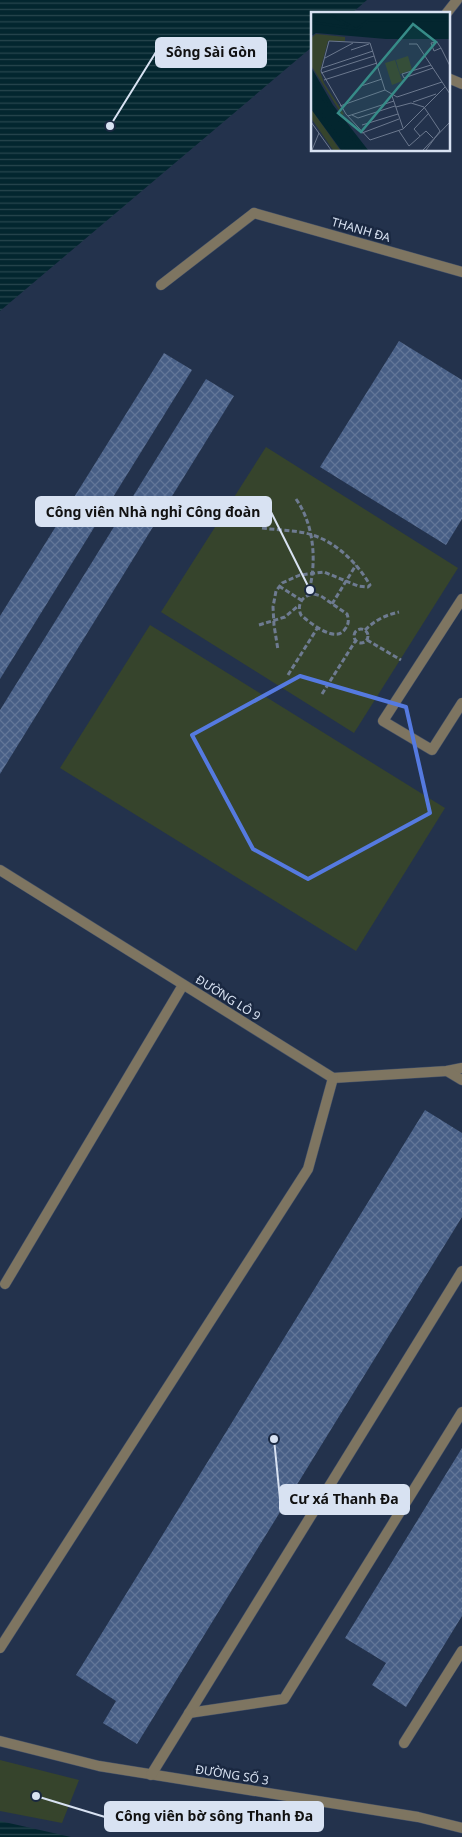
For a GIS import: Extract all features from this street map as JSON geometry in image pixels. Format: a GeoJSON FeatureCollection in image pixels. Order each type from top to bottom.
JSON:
{"type":"FeatureCollection","features":[{"type":"Feature","properties":{"kind":"street"},"geometry":{"type":"LineString","coordinates":[[448,12],[457,0]]}},
{"type":"Feature","properties":{"kind":"street"},"geometry":{"type":"LineString","coordinates":[[450,79],[462,84]]}},
{"type":"Feature","properties":{"kind":"street","name":"THANH ĐA"},"geometry":{"type":"LineString","coordinates":[[161,285],[254,213],[462,272]]}},
{"type":"Feature","properties":{"kind":"street"},"geometry":{"type":"LineString","coordinates":[[462,599],[383,721],[432,750],[462,703]]}},
{"type":"Feature","properties":{"kind":"street","name":"ĐƯỜNG LÔ 9"},"geometry":{"type":"LineString","coordinates":[[0,870],[333,1078]]}},
{"type":"Feature","properties":{"kind":"street"},"geometry":{"type":"LineString","coordinates":[[5,1284],[183,985]]}},
{"type":"Feature","properties":{"kind":"street"},"geometry":{"type":"LineString","coordinates":[[0,1648],[308,1169],[333,1078],[447,1071],[462,1068]]}},
{"type":"Feature","properties":{"kind":"street"},"geometry":{"type":"LineString","coordinates":[[447,1071],[462,1080]]}},
{"type":"Feature","properties":{"kind":"street"},"geometry":{"type":"LineString","coordinates":[[151,1775],[462,1271]]}},
{"type":"Feature","properties":{"kind":"street"},"geometry":{"type":"LineString","coordinates":[[189,1712],[284,1699],[462,1412]]}},
{"type":"Feature","properties":{"kind":"street"},"geometry":{"type":"LineString","coordinates":[[404,1743],[462,1651]]}},
{"type":"Feature","properties":{"kind":"street","name":"ĐƯỜNG SỐ 3"},"geometry":{"type":"LineString","coordinates":[[0,1741],[99,1766],[418,1817],[462,1828]]}},
{"type":"Feature","properties":{"kind":"path"},"geometry":{"type":"LineString","coordinates":[[296,498],[301,506],[311,535],[313,550],[313,574],[308,595]]}},
{"type":"Feature","properties":{"kind":"path"},"geometry":{"type":"LineString","coordinates":[[262,528],[311,535],[327,540],[356,565],[370,585],[368,587],[358,586],[324,572],[300,575],[282,583],[276,591],[273,621],[278,650]]}},
{"type":"Feature","properties":{"kind":"path"},"geometry":{"type":"LineString","coordinates":[[332,604],[356,565]]}},
{"type":"Feature","properties":{"kind":"path"},"geometry":{"type":"LineString","coordinates":[[279,586],[301,600]]}},
{"type":"Feature","properties":{"kind":"path"},"geometry":{"type":"LineString","coordinates":[[260,625],[285,617],[299,605],[301,600],[308,595],[314,594],[321,596],[347,614],[348,624],[344,632],[338,635],[332,634],[301,615],[299,605]]}},
{"type":"Feature","properties":{"kind":"path"},"geometry":{"type":"LineString","coordinates":[[365,630],[381,618],[399,612]]}},
{"type":"Feature","properties":{"kind":"path"},"geometry":{"type":"LineString","coordinates":[[288,675],[318,626]]}},
{"type":"Feature","properties":{"kind":"path"},"geometry":{"type":"LineString","coordinates":[[322,694],[356,640],[354,632],[346,627]]}},
{"type":"Feature","properties":{"kind":"path"},"geometry":{"type":"LineString","coordinates":[[354,632],[360,628],[365,630],[368,636],[367,640]]}},
{"type":"Feature","properties":{"kind":"path"},"geometry":{"type":"LineString","coordinates":[[356,640],[363,642],[367,640],[416,670]]}},
{"type":"Feature","properties":{"kind":"highlighted area"},"geometry":{"type":"Polygon","coordinates":[[[300,676],[406,707],[430,813],[308,879],[253,849],[192,735],[300,676]]]}},
{"type":"Feature","properties":{"kind":"green space"},"geometry":{"type":"Polygon","coordinates":[[[266,447],[458,568],[354,733],[161,612],[266,447]]]}},
{"type":"Feature","properties":{"kind":"green space"},"geometry":{"type":"Polygon","coordinates":[[[150,625],[445,808],[356,951],[60,768],[150,625]]]}},
{"type":"Feature","properties":{"kind":"green space"},"geometry":{"type":"Polygon","coordinates":[[[0,1760],[79,1780],[62,1823],[0,1811],[0,1760]]]}},
{"type":"Feature","properties":{"kind":"water"},"geometry":{"type":"Polygon","coordinates":[[[0,0],[367,0],[353,12],[311,12],[311,48],[0,311],[0,0]]]}},
{"type":"Feature","properties":{"kind":"water"},"geometry":{"type":"Polygon","coordinates":[[[0,1821],[71,1837],[0,1837],[0,1821]]]}},
{"type":"Feature","properties":{"kind":"building"},"geometry":{"type":"Polygon","coordinates":[[[399,341],[462,380],[462,519],[446,545],[320,467],[399,341]]]}},
{"type":"Feature","properties":{"kind":"building"},"geometry":{"type":"Polygon","coordinates":[[[164,353],[192,370],[0,679],[0,616],[164,353]]]}},
{"type":"Feature","properties":{"kind":"building"},"geometry":{"type":"Polygon","coordinates":[[[206,379],[234,396],[0,774],[0,710],[206,379]]]}},
{"type":"Feature","properties":{"kind":"building"},"geometry":{"type":"Polygon","coordinates":[[[425,1110],[462,1133],[462,1217],[137,1744],[103,1723],[116,1701],[76,1675],[425,1110]]]}},
{"type":"Feature","properties":{"kind":"building"},"geometry":{"type":"Polygon","coordinates":[[[462,1448],[462,1616],[406,1707],[372,1685],[386,1663],[345,1638],[462,1448]]]}},
{"type":"Feature","properties":{"kind":"place","name":"Sông Sài Gòn"},"geometry":{"type":"Point","coordinates":[110,126]}},
{"type":"Feature","properties":{"kind":"place","name":"Công viên Nhà nghỉ Công đoàn"},"geometry":{"type":"Point","coordinates":[310,590]}},
{"type":"Feature","properties":{"kind":"place","name":"Cư xá Thanh Đa"},"geometry":{"type":"Point","coordinates":[274,1439]}},
{"type":"Feature","properties":{"kind":"place","name":"Công viên bờ sông Thanh Đa"},"geometry":{"type":"Point","coordinates":[36,1796]}}]}
